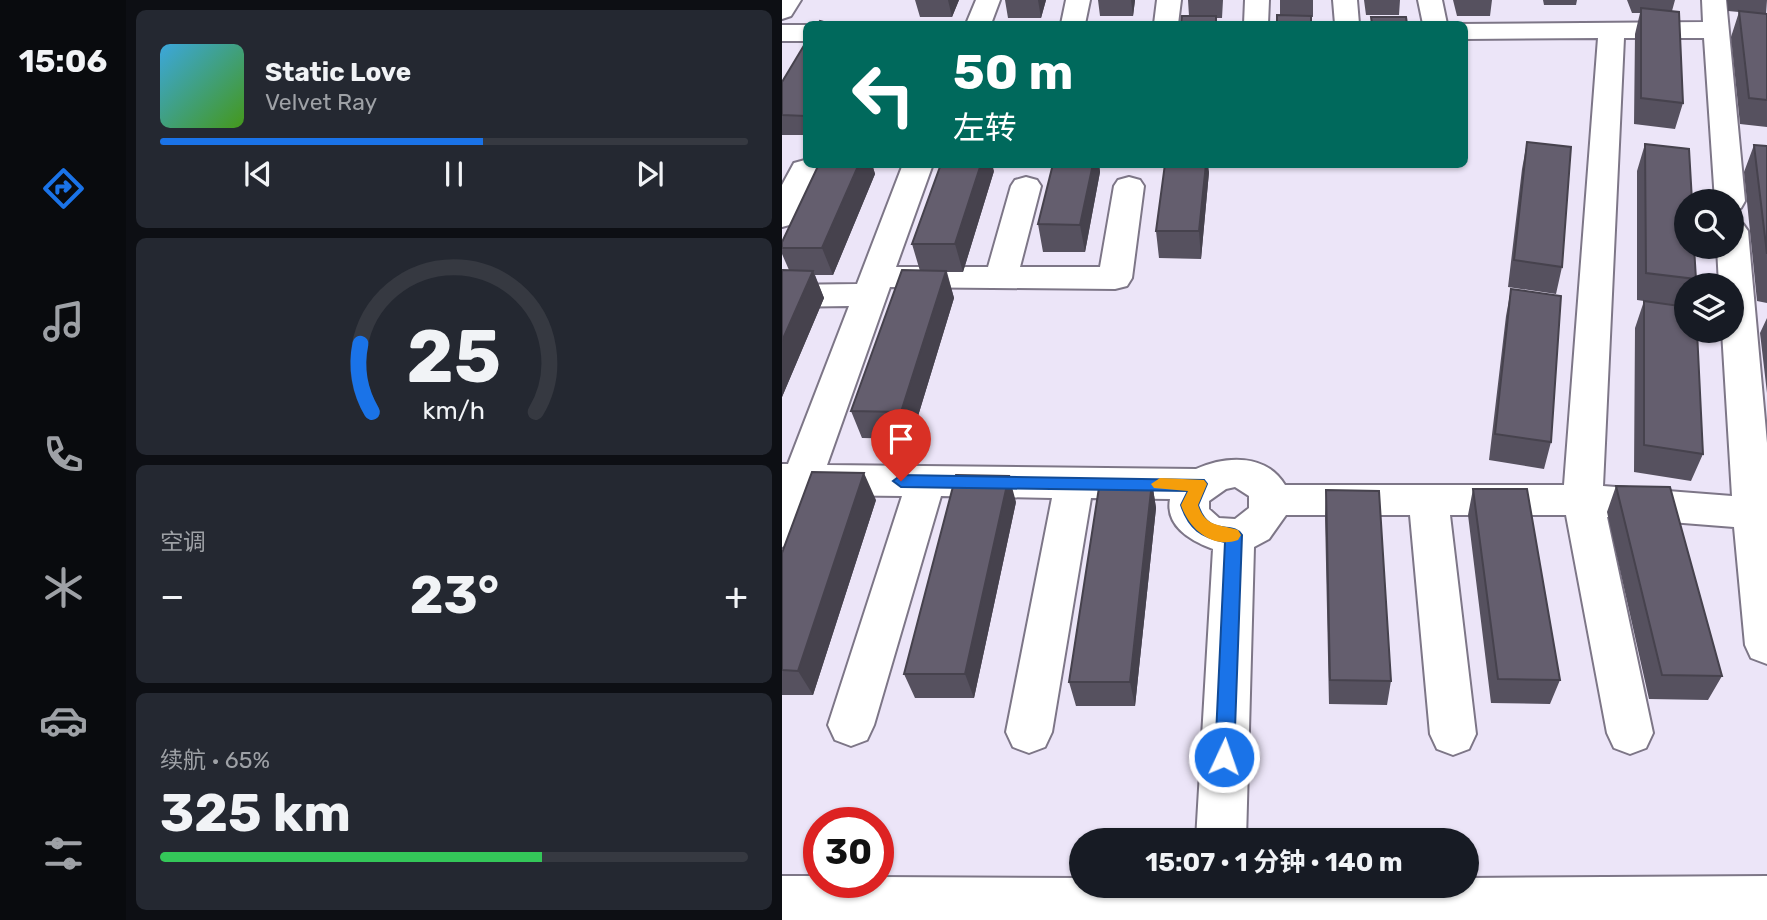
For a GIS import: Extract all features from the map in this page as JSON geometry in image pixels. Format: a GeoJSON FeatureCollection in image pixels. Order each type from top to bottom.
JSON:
{"type":"FeatureCollection","features":[{"type":"Feature","properties":{"kind":"street"},"geometry":{"type":"LineString","coordinates":[[782,11],[789,0]]}},
{"type":"Feature","properties":{"kind":"street"},"geometry":{"type":"LineString","coordinates":[[980,21],[988,0]]}},
{"type":"Feature","properties":{"kind":"street"},"geometry":{"type":"LineString","coordinates":[[1073,21],[1078,0]]}},
{"type":"Feature","properties":{"kind":"street"},"geometry":{"type":"LineString","coordinates":[[1166,21],[1169,0]]}},
{"type":"Feature","properties":{"kind":"street"},"geometry":{"type":"LineString","coordinates":[[1256,21],[1257,0]]}},
{"type":"Feature","properties":{"kind":"street"},"geometry":{"type":"LineString","coordinates":[[1345,0],[1347,21]]}},
{"type":"Feature","properties":{"kind":"street"},"geometry":{"type":"LineString","coordinates":[[1430,0],[1434,21]]}},
{"type":"Feature","properties":{"kind":"street"},"geometry":{"type":"LineString","coordinates":[[1714,0],[1729,189]]}},
{"type":"Feature","properties":{"kind":"street"},"geometry":{"type":"LineString","coordinates":[[1468,31],[1532,21],[1718,30]]}},
{"type":"Feature","properties":{"kind":"street"},"geometry":{"type":"LineString","coordinates":[[1618,24],[1583,500],[1630,733]]}},
{"type":"Feature","properties":{"kind":"street"},"geometry":{"type":"LineString","coordinates":[[782,33],[803,33]]}},
{"type":"Feature","properties":{"kind":"street"},"geometry":{"type":"LineString","coordinates":[[782,531],[792,479],[873,286],[917,168]]}},
{"type":"Feature","properties":{"kind":"street"},"geometry":{"type":"LineString","coordinates":[[782,217],[805,169]]}},
{"type":"Feature","properties":{"kind":"street"},"geometry":{"type":"LineString","coordinates":[[1001,278],[1026,186]]}},
{"type":"Feature","properties":{"kind":"street"},"geometry":{"type":"LineString","coordinates":[[782,296],[873,286],[1001,278],[1115,278],[1129,186]]}},
{"type":"Feature","properties":{"kind":"street"},"geometry":{"type":"LineString","coordinates":[[1734,259],[1753,513],[1767,645]]}},
{"type":"Feature","properties":{"kind":"street"},"geometry":{"type":"LineString","coordinates":[[792,479],[1199,484],[1222,473],[1248,474],[1266,486],[1271,500],[1269,514],[1259,527],[1234,535],[1223,536],[1206,530],[1194,520],[1189,505],[1199,484]]}},
{"type":"Feature","properties":{"kind":"street"},"geometry":{"type":"LineString","coordinates":[[851,724],[926,481]]}},
{"type":"Feature","properties":{"kind":"street"},"geometry":{"type":"LineString","coordinates":[[1029,732],[1074,483]]}},
{"type":"Feature","properties":{"kind":"street"},"geometry":{"type":"LineString","coordinates":[[1271,500],[1583,500],[1753,513]]}},
{"type":"Feature","properties":{"kind":"street"},"geometry":{"type":"LineString","coordinates":[[1428,500],[1453,734]]}},
{"type":"Feature","properties":{"kind":"street"},"geometry":{"type":"LineString","coordinates":[[1222,828],[1234,535]]}},
{"type":"Feature","properties":{"kind":"street"},"geometry":{"type":"LineString","coordinates":[[782,902],[1069,897]]}},
{"type":"Feature","properties":{"kind":"street"},"geometry":{"type":"LineString","coordinates":[[1454,898],[1767,902]]}},
{"type":"Feature","properties":{"kind":"building"},"geometry":{"type":"Polygon","coordinates":[[[1641,8],[1679,12],[1683,103],[1641,98],[1641,8]]]}},
{"type":"Feature","properties":{"kind":"building"},"geometry":{"type":"Polygon","coordinates":[[[1739,11],[1767,14],[1767,100],[1749,98],[1739,11]]]}},
{"type":"Feature","properties":{"kind":"building"},"geometry":{"type":"Polygon","coordinates":[[[1277,15],[1311,16],[1311,21],[1277,21],[1277,15]]]}},
{"type":"Feature","properties":{"kind":"building"},"geometry":{"type":"Polygon","coordinates":[[[1182,16],[1216,16],[1216,21],[1181,21],[1182,16]]]}},
{"type":"Feature","properties":{"kind":"building"},"geometry":{"type":"Polygon","coordinates":[[[1371,17],[1406,17],[1407,21],[1372,21],[1371,17]]]}},
{"type":"Feature","properties":{"kind":"building"},"geometry":{"type":"Polygon","coordinates":[[[803,47],[803,116],[782,115],[782,82],[803,47]]]}},
{"type":"Feature","properties":{"kind":"building"},"geometry":{"type":"Polygon","coordinates":[[[1527,142],[1571,147],[1562,267],[1514,260],[1527,142]]]}},
{"type":"Feature","properties":{"kind":"building"},"geometry":{"type":"Polygon","coordinates":[[[1645,144],[1689,149],[1691,189],[1674,189],[1674,259],[1695,259],[1696,273],[1674,273],[1674,276],[1646,273],[1645,144]]]}},
{"type":"Feature","properties":{"kind":"building"},"geometry":{"type":"Polygon","coordinates":[[[1754,145],[1767,146],[1767,254],[1754,145]]]}},
{"type":"Feature","properties":{"kind":"building"},"geometry":{"type":"Polygon","coordinates":[[[817,168],[857,168],[822,248],[782,248],[782,242],[817,168]]]}},
{"type":"Feature","properties":{"kind":"building"},"geometry":{"type":"Polygon","coordinates":[[[940,168],[980,168],[955,244],[912,244],[940,168]]]}},
{"type":"Feature","properties":{"kind":"building"},"geometry":{"type":"Polygon","coordinates":[[[1052,168],[1092,168],[1080,225],[1038,224],[1052,168]]]}},
{"type":"Feature","properties":{"kind":"building"},"geometry":{"type":"Polygon","coordinates":[[[1164,168],[1206,168],[1199,231],[1156,231],[1164,168]]]}},
{"type":"Feature","properties":{"kind":"building"},"geometry":{"type":"Polygon","coordinates":[[[782,270],[813,271],[782,341],[782,270]]]}},
{"type":"Feature","properties":{"kind":"building"},"geometry":{"type":"Polygon","coordinates":[[[902,270],[946,271],[901,412],[851,411],[902,270]]]}},
{"type":"Feature","properties":{"kind":"building"},"geometry":{"type":"Polygon","coordinates":[[[1511,289],[1561,296],[1551,442],[1495,434],[1511,289]]]}},
{"type":"Feature","properties":{"kind":"building"},"geometry":{"type":"Polygon","coordinates":[[[1644,301],[1674,305],[1674,343],[1698,343],[1703,454],[1644,445],[1644,301]]]}},
{"type":"Feature","properties":{"kind":"building"},"geometry":{"type":"Polygon","coordinates":[[[812,472],[864,473],[798,671],[782,670],[782,553],[812,472]]]}},
{"type":"Feature","properties":{"kind":"building"},"geometry":{"type":"Polygon","coordinates":[[[956,475],[1009,476],[965,674],[904,674],[956,475]]]}},
{"type":"Feature","properties":{"kind":"building"},"geometry":{"type":"Polygon","coordinates":[[[1100,481],[1152,482],[1130,682],[1069,682],[1100,481]]]}},
{"type":"Feature","properties":{"kind":"building"},"geometry":{"type":"Polygon","coordinates":[[[1616,486],[1670,487],[1722,676],[1662,675],[1616,486]]]}},
{"type":"Feature","properties":{"kind":"building"},"geometry":{"type":"Polygon","coordinates":[[[1473,489],[1527,489],[1560,680],[1498,679],[1473,489]]]}},
{"type":"Feature","properties":{"kind":"building"},"geometry":{"type":"Polygon","coordinates":[[[1326,490],[1379,491],[1391,681],[1330,680],[1326,490]]]}},
{"type":"Feature","properties":{"kind":"slow traffic"},"geometry":{"type":"LineString","coordinates":[[1160,484],[1199,484],[1189,505],[1194,520],[1206,530],[1223,536],[1232,535]]}},
{"type":"Feature","properties":{"kind":"route"},"geometry":{"type":"LineString","coordinates":[[901,481],[1199,484],[1189,505],[1194,520],[1206,530],[1223,536],[1234,535],[1224,757]]}}]}
